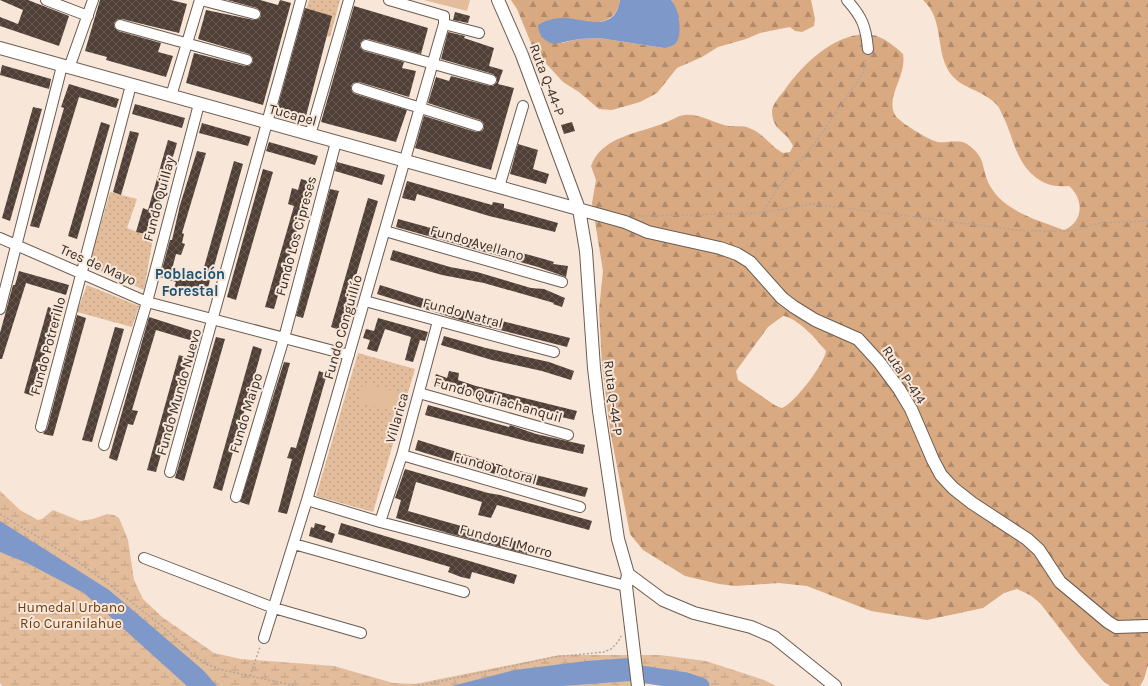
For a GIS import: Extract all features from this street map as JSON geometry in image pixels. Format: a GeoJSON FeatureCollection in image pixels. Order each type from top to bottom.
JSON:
{"type":"FeatureCollection","features":[{"type":"Feature","properties":{"kind":"street"},"geometry":{"type":"LineString","coordinates":[[46,0],[88,16]]}},
{"type":"Feature","properties":{"kind":"street"},"geometry":{"type":"LineString","coordinates":[[0,309],[65,67],[88,16],[93,0]]}},
{"type":"Feature","properties":{"kind":"street"},"geometry":{"type":"LineString","coordinates":[[171,96],[201,0],[255,14]]}},
{"type":"Feature","properties":{"kind":"street","name":"Fundo Mundo Nuevo"},"geometry":{"type":"LineString","coordinates":[[170,472],[214,319],[266,122],[301,0]]}},
{"type":"Feature","properties":{"kind":"street"},"geometry":{"type":"LineString","coordinates":[[310,135],[349,0]]}},
{"type":"Feature","properties":{"kind":"street"},"geometry":{"type":"LineString","coordinates":[[389,0],[420,4],[444,16],[444,24],[479,33]]}},
{"type":"Feature","properties":{"kind":"street","name":"Ruta Q-44-P"},"geometry":{"type":"LineString","coordinates":[[498,0],[522,55],[579,209],[586,251],[592,347],[599,411],[618,539],[628,574]]}},
{"type":"Feature","properties":{"kind":"street"},"geometry":{"type":"LineString","coordinates":[[847,0],[858,13],[866,29],[868,49]]}},
{"type":"Feature","properties":{"kind":"street","name":"Fundo Conguillío"},"geometry":{"type":"LineString","coordinates":[[264,638],[307,500],[444,24]]}},
{"type":"Feature","properties":{"kind":"street"},"geometry":{"type":"LineString","coordinates":[[120,25],[247,60]]}},
{"type":"Feature","properties":{"kind":"street"},"geometry":{"type":"LineString","coordinates":[[366,45],[491,80]]}},
{"type":"Feature","properties":{"kind":"street","name":"Tucapel"},"geometry":{"type":"LineString","coordinates":[[0,48],[579,209]]}},
{"type":"Feature","properties":{"kind":"street","name":"Fundo Potrerillo"},"geometry":{"type":"LineString","coordinates":[[41,427],[131,85]]}},
{"type":"Feature","properties":{"kind":"street"},"geometry":{"type":"LineString","coordinates":[[357,88],[420,106],[478,126]]}},
{"type":"Feature","properties":{"kind":"street","name":"Fundo Quillay"},"geometry":{"type":"LineString","coordinates":[[104,445],[147,302],[199,104]]}},
{"type":"Feature","properties":{"kind":"street"},"geometry":{"type":"LineString","coordinates":[[499,187],[523,106]]}},
{"type":"Feature","properties":{"kind":"street","name":"Fundo Los Cipreses"},"geometry":{"type":"LineString","coordinates":[[284,338],[336,142]]}},
{"type":"Feature","properties":{"kind":"street","name":"Ruta P-414"},"geometry":{"type":"LineString","coordinates":[[579,209],[625,222],[648,232],[720,248],[737,254],[750,262],[782,298],[794,307],[815,320],[858,339],[880,362],[899,389],[911,409],[941,475],[953,488],[972,503],[1027,538],[1038,550],[1064,586],[1108,622],[1116,627],[1148,626]]}},
{"type":"Feature","properties":{"kind":"street","name":"Fundo Avellano"},"geometry":{"type":"LineString","coordinates":[[385,231],[562,282]]}},
{"type":"Feature","properties":{"kind":"street","name":"Tres de Mayo"},"geometry":{"type":"LineString","coordinates":[[0,238],[147,302],[349,355]]}},
{"type":"Feature","properties":{"kind":"street","name":"Fundo Natral"},"geometry":{"type":"LineString","coordinates":[[365,301],[554,352]]}},
{"type":"Feature","properties":{"kind":"street","name":"Villarica"},"geometry":{"type":"LineString","coordinates":[[380,522],[402,455],[438,321]]}},
{"type":"Feature","properties":{"kind":"street","name":"Fundo Maipo"},"geometry":{"type":"LineString","coordinates":[[236,497],[284,338]]}},
{"type":"Feature","properties":{"kind":"street","name":"Fundo Quilachanquil"},"geometry":{"type":"LineString","coordinates":[[419,393],[568,435]]}},
{"type":"Feature","properties":{"kind":"street","name":"Fundo Totoral"},"geometry":{"type":"LineString","coordinates":[[402,455],[580,507]]}},
{"type":"Feature","properties":{"kind":"street"},"geometry":{"type":"LineString","coordinates":[[307,500],[380,522]]}},
{"type":"Feature","properties":{"kind":"street","name":"Fundo El Morro"},"geometry":{"type":"LineString","coordinates":[[380,522],[626,586]]}},
{"type":"Feature","properties":{"kind":"street"},"geometry":{"type":"LineString","coordinates":[[294,544],[464,592]]}},
{"type":"Feature","properties":{"kind":"street"},"geometry":{"type":"LineString","coordinates":[[144,558],[274,608],[361,633]]}},
{"type":"Feature","properties":{"kind":"street"},"geometry":{"type":"LineString","coordinates":[[638,686],[626,586],[628,574],[663,600],[694,613],[751,627],[774,637],[835,686]]}},
{"type":"Feature","properties":{"kind":"path"},"geometry":{"type":"LineString","coordinates":[[762,213],[778,188],[815,143],[863,72],[868,49]]}},
{"type":"Feature","properties":{"kind":"path"},"geometry":{"type":"LineString","coordinates":[[628,212],[642,216],[762,213],[812,204],[972,225],[1026,231],[1053,232],[1074,231],[1099,223],[1112,221],[1148,221]]}},
{"type":"Feature","properties":{"kind":"path"},"geometry":{"type":"LineString","coordinates":[[0,514],[74,559],[106,582],[208,665],[223,670],[296,686]]}},
{"type":"Feature","properties":{"kind":"path"},"geometry":{"type":"LineString","coordinates":[[418,686],[554,658],[604,652],[611,649],[618,642],[629,619]]}},
{"type":"Feature","properties":{"kind":"path"},"geometry":{"type":"LineString","coordinates":[[250,676],[264,638]]}},
{"type":"Feature","properties":{"kind":"green space"},"geometry":{"type":"Polygon","coordinates":[[[309,0],[340,0],[330,37],[301,29],[309,0]]]}},
{"type":"Feature","properties":{"kind":"green space"},"geometry":{"type":"Polygon","coordinates":[[[424,0],[470,0],[467,11],[424,0]]]}},
{"type":"Feature","properties":{"kind":"green space"},"geometry":{"type":"Polygon","coordinates":[[[511,0],[620,0],[613,16],[607,20],[592,22],[567,18],[562,43],[579,39],[599,38],[664,48],[673,2],[671,0],[811,0],[815,19],[814,26],[802,32],[795,31],[790,27],[760,33],[746,39],[718,47],[702,57],[677,68],[657,93],[640,102],[612,110],[599,109],[579,92],[563,82],[533,48],[517,9],[511,0]]]}},
{"type":"Feature","properties":{"kind":"green space"},"geometry":{"type":"Polygon","coordinates":[[[923,0],[1148,0],[1148,665],[1144,679],[1140,686],[1110,686],[1103,681],[1081,656],[1040,603],[1030,595],[1017,589],[1004,593],[983,608],[927,620],[871,611],[807,586],[779,583],[736,586],[719,584],[685,576],[643,550],[630,534],[610,430],[602,365],[599,310],[603,271],[592,203],[596,180],[591,166],[596,156],[603,148],[622,137],[684,115],[695,115],[722,125],[747,127],[754,130],[783,153],[790,152],[793,146],[774,123],[772,108],[778,99],[802,68],[823,50],[847,38],[859,35],[872,35],[893,45],[903,54],[902,71],[894,93],[893,101],[895,115],[902,122],[934,141],[961,142],[974,149],[981,159],[990,186],[996,195],[1013,209],[1033,219],[1064,230],[1075,222],[1080,210],[1074,191],[1069,186],[1050,185],[1033,175],[1018,155],[998,106],[985,95],[964,85],[951,75],[941,51],[934,15],[923,0]],[[783,316],[768,327],[736,371],[738,380],[776,406],[782,408],[794,399],[815,373],[826,351],[807,330],[789,318],[783,316]]]}},
{"type":"Feature","properties":{"kind":"green space"},"geometry":{"type":"Polygon","coordinates":[[[110,192],[137,199],[127,228],[153,238],[144,290],[89,266],[110,192]]]}},
{"type":"Feature","properties":{"kind":"green space"},"geometry":{"type":"Polygon","coordinates":[[[87,285],[139,306],[132,327],[77,312],[87,285]]]}},
{"type":"Feature","properties":{"kind":"green space"},"geometry":{"type":"Polygon","coordinates":[[[358,353],[415,369],[373,512],[316,496],[358,353]]]}},
{"type":"Feature","properties":{"kind":"green space"},"geometry":{"type":"Polygon","coordinates":[[[363,383],[401,393],[396,412],[358,402],[363,383]]]}},
{"type":"Feature","properties":{"kind":"green space","name":"Humedal Urbano Río Curanilahue"},"geometry":{"type":"Polygon","coordinates":[[[0,491],[20,510],[38,520],[42,519],[53,510],[80,521],[93,519],[107,514],[114,515],[119,518],[128,540],[134,580],[143,599],[162,617],[214,653],[241,659],[334,666],[393,683],[415,684],[560,655],[660,655],[706,661],[764,680],[776,686],[682,686],[662,681],[633,686],[2,686],[0,683],[0,491]]]}},
{"type":"Feature","properties":{"kind":"water"},"geometry":{"type":"Polygon","coordinates":[[[620,0],[671,0],[678,15],[680,28],[676,43],[664,48],[599,38],[579,39],[554,44],[545,40],[541,35],[538,25],[556,18],[568,18],[593,22],[607,20],[613,16],[617,10],[620,0]]]}},
{"type":"Feature","properties":{"kind":"water"},"geometry":{"type":"Polygon","coordinates":[[[0,521],[109,590],[203,670],[217,686],[187,686],[84,593],[27,563],[0,552],[0,521]]]}},
{"type":"Feature","properties":{"kind":"water"},"geometry":{"type":"Polygon","coordinates":[[[629,658],[631,681],[562,686],[452,686],[515,670],[586,661],[629,658]]]}},
{"type":"Feature","properties":{"kind":"building"},"geometry":{"type":"Polygon","coordinates":[[[0,0],[28,0],[69,16],[59,46],[0,26],[0,17],[18,24],[23,10],[0,0]]]}},
{"type":"Feature","properties":{"kind":"building"},"geometry":{"type":"Polygon","coordinates":[[[100,0],[171,0],[187,4],[179,33],[122,19],[118,19],[114,23],[114,27],[118,31],[161,43],[158,52],[173,56],[166,77],[106,60],[107,57],[85,51],[100,0]]]}},
{"type":"Feature","properties":{"kind":"building"},"geometry":{"type":"Polygon","coordinates":[[[227,0],[260,0],[278,5],[280,0],[291,3],[263,105],[186,83],[194,53],[245,66],[249,66],[253,62],[253,58],[249,54],[198,39],[206,10],[254,20],[259,19],[261,16],[261,12],[257,8],[227,0]]]}},
{"type":"Feature","properties":{"kind":"building"},"geometry":{"type":"Polygon","coordinates":[[[354,6],[428,28],[421,54],[368,39],[364,39],[360,43],[360,47],[364,51],[404,62],[402,68],[416,71],[409,97],[359,82],[353,83],[351,86],[352,92],[355,94],[407,110],[396,142],[321,122],[354,6]]]}},
{"type":"Feature","properties":{"kind":"building"},"geometry":{"type":"Polygon","coordinates":[[[305,8],[332,16],[306,116],[277,109],[305,8]]]}},
{"type":"Feature","properties":{"kind":"building"},"geometry":{"type":"Polygon","coordinates":[[[455,12],[470,16],[468,23],[453,20],[455,12]]]}},
{"type":"Feature","properties":{"kind":"building"},"geometry":{"type":"Polygon","coordinates":[[[448,32],[465,36],[464,38],[494,48],[489,66],[503,70],[498,84],[514,88],[491,170],[415,148],[424,116],[476,132],[482,131],[484,128],[483,122],[480,120],[428,103],[436,77],[449,81],[451,76],[490,86],[493,86],[497,82],[497,78],[493,74],[441,59],[448,32]]]}},
{"type":"Feature","properties":{"kind":"building"},"geometry":{"type":"Polygon","coordinates":[[[2,65],[51,79],[49,89],[0,75],[2,65]]]}},
{"type":"Feature","properties":{"kind":"building"},"geometry":{"type":"Polygon","coordinates":[[[69,84],[119,99],[116,108],[79,97],[39,228],[30,226],[64,108],[61,107],[69,84]]]}},
{"type":"Feature","properties":{"kind":"building"},"geometry":{"type":"Polygon","coordinates":[[[135,104],[185,118],[182,128],[132,114],[135,104]]]}},
{"type":"Feature","properties":{"kind":"building"},"geometry":{"type":"Polygon","coordinates":[[[33,107],[42,109],[10,221],[2,218],[33,107]]]}},
{"type":"Feature","properties":{"kind":"building"},"geometry":{"type":"Polygon","coordinates":[[[101,122],[110,125],[77,239],[68,236],[101,122]]]}},
{"type":"Feature","properties":{"kind":"building"},"geometry":{"type":"Polygon","coordinates":[[[572,122],[575,131],[564,134],[561,125],[572,122]]]}},
{"type":"Feature","properties":{"kind":"building"},"geometry":{"type":"Polygon","coordinates":[[[202,123],[251,137],[248,146],[199,133],[202,123]]]}},
{"type":"Feature","properties":{"kind":"building"},"geometry":{"type":"Polygon","coordinates":[[[130,131],[139,133],[121,195],[113,192],[130,131]]]}},
{"type":"Feature","properties":{"kind":"building"},"geometry":{"type":"Polygon","coordinates":[[[168,140],[177,143],[154,222],[150,221],[146,234],[136,232],[143,208],[148,210],[168,140]]]}},
{"type":"Feature","properties":{"kind":"building"},"geometry":{"type":"Polygon","coordinates":[[[269,142],[318,156],[315,165],[266,151],[269,142]]]}},
{"type":"Feature","properties":{"kind":"building"},"geometry":{"type":"Polygon","coordinates":[[[518,144],[538,150],[533,169],[549,174],[546,184],[510,174],[518,144]]]}},
{"type":"Feature","properties":{"kind":"building"},"geometry":{"type":"Polygon","coordinates":[[[197,151],[206,153],[182,233],[184,234],[182,243],[185,244],[181,255],[176,254],[172,269],[201,278],[234,161],[243,164],[207,291],[197,288],[196,293],[174,288],[176,282],[160,277],[197,151]]]}},
{"type":"Feature","properties":{"kind":"building"},"geometry":{"type":"Polygon","coordinates":[[[337,162],[385,175],[382,185],[335,171],[337,162]]]}},
{"type":"Feature","properties":{"kind":"building"},"geometry":{"type":"Polygon","coordinates":[[[263,169],[273,172],[236,300],[227,297],[263,169]]]}},
{"type":"Feature","properties":{"kind":"building"},"geometry":{"type":"Polygon","coordinates":[[[301,179],[311,182],[274,309],[265,307],[294,206],[288,204],[292,188],[298,190],[301,179]]]}},
{"type":"Feature","properties":{"kind":"building"},"geometry":{"type":"Polygon","coordinates":[[[407,181],[492,205],[493,202],[504,204],[504,208],[558,223],[555,232],[489,216],[417,194],[415,201],[402,198],[407,181]]]}},
{"type":"Feature","properties":{"kind":"building"},"geometry":{"type":"Polygon","coordinates":[[[330,189],[339,191],[303,318],[296,316],[330,189]]]}},
{"type":"Feature","properties":{"kind":"building"},"geometry":{"type":"Polygon","coordinates":[[[368,198],[378,201],[340,330],[331,327],[368,198]]]}},
{"type":"Feature","properties":{"kind":"building"},"geometry":{"type":"Polygon","coordinates":[[[398,219],[544,259],[554,262],[553,264],[568,266],[566,277],[538,267],[396,227],[398,219]]]}},
{"type":"Feature","properties":{"kind":"building"},"geometry":{"type":"Polygon","coordinates":[[[393,250],[450,267],[477,272],[531,288],[544,289],[565,298],[562,307],[553,304],[554,303],[484,283],[442,275],[390,260],[393,250]]]}},
{"type":"Feature","properties":{"kind":"building"},"geometry":{"type":"Polygon","coordinates":[[[19,271],[69,285],[66,295],[26,283],[2,359],[0,359],[0,333],[13,285],[15,285],[19,271]]]}},
{"type":"Feature","properties":{"kind":"building"},"geometry":{"type":"Polygon","coordinates":[[[380,285],[466,312],[570,338],[567,347],[460,320],[377,294],[380,285]]]}},
{"type":"Feature","properties":{"kind":"building"},"geometry":{"type":"Polygon","coordinates":[[[48,307],[57,310],[33,396],[24,393],[48,307]]]}},
{"type":"Feature","properties":{"kind":"building"},"geometry":{"type":"Polygon","coordinates":[[[77,315],[86,318],[53,436],[43,434],[47,429],[77,315]]]}},
{"type":"Feature","properties":{"kind":"building"},"geometry":{"type":"Polygon","coordinates":[[[149,317],[196,332],[193,341],[156,330],[132,410],[138,411],[133,425],[128,424],[117,461],[109,458],[149,317]]]}},
{"type":"Feature","properties":{"kind":"building"},"geometry":{"type":"Polygon","coordinates":[[[378,318],[428,332],[425,341],[420,340],[413,362],[405,360],[411,337],[385,329],[377,352],[367,349],[370,340],[363,338],[366,329],[374,331],[378,318]]]}},
{"type":"Feature","properties":{"kind":"building"},"geometry":{"type":"Polygon","coordinates":[[[115,327],[124,329],[92,442],[82,440],[115,327]]]}},
{"type":"Feature","properties":{"kind":"building"},"geometry":{"type":"Polygon","coordinates":[[[444,336],[486,348],[549,362],[574,371],[571,380],[542,371],[492,360],[441,345],[444,336]]]}},
{"type":"Feature","properties":{"kind":"building"},"geometry":{"type":"Polygon","coordinates":[[[216,337],[225,339],[184,481],[175,478],[216,337]]]}},
{"type":"Feature","properties":{"kind":"building"},"geometry":{"type":"Polygon","coordinates":[[[253,346],[262,349],[222,491],[213,488],[253,346]]]}},
{"type":"Feature","properties":{"kind":"building"},"geometry":{"type":"Polygon","coordinates":[[[179,355],[188,358],[156,472],[147,470],[179,355]]]}},
{"type":"Feature","properties":{"kind":"building"},"geometry":{"type":"Polygon","coordinates":[[[284,362],[290,363],[249,505],[240,502],[284,362]]]}},
{"type":"Feature","properties":{"kind":"building"},"geometry":{"type":"Polygon","coordinates":[[[319,371],[327,374],[287,514],[278,512],[292,459],[287,458],[291,447],[296,448],[319,371]]]}},
{"type":"Feature","properties":{"kind":"building"},"geometry":{"type":"Polygon","coordinates":[[[449,371],[459,373],[458,380],[476,386],[577,411],[574,420],[455,391],[433,384],[436,374],[447,378],[449,371]]]}},
{"type":"Feature","properties":{"kind":"building"},"geometry":{"type":"Polygon","coordinates":[[[428,405],[509,427],[510,425],[536,434],[585,445],[583,454],[425,415],[428,405]]]}},
{"type":"Feature","properties":{"kind":"building"},"geometry":{"type":"Polygon","coordinates":[[[418,440],[512,469],[588,488],[585,497],[505,477],[415,450],[418,440]]]}},
{"type":"Feature","properties":{"kind":"building"},"geometry":{"type":"Polygon","coordinates":[[[405,469],[592,521],[589,530],[497,505],[491,518],[478,515],[482,502],[416,482],[408,511],[529,545],[527,554],[451,534],[396,518],[401,500],[395,498],[405,469]]]}},
{"type":"Feature","properties":{"kind":"building"},"geometry":{"type":"Polygon","coordinates":[[[315,523],[326,526],[324,530],[335,534],[332,543],[309,536],[311,527],[314,528],[315,523]]]}},
{"type":"Feature","properties":{"kind":"building"},"geometry":{"type":"Polygon","coordinates":[[[341,523],[517,575],[514,584],[472,572],[470,579],[461,577],[448,572],[450,567],[338,534],[341,523]]]}},
{"type":"Feature","properties":{"kind":"waterway"},"geometry":{"type":"LineString","coordinates":[[621,671],[686,681],[701,686]]}},
{"type":"Feature","properties":{"kind":"district","name":"Población Forestal"},"geometry":{"type":"Point","coordinates":[190,282]}}]}
